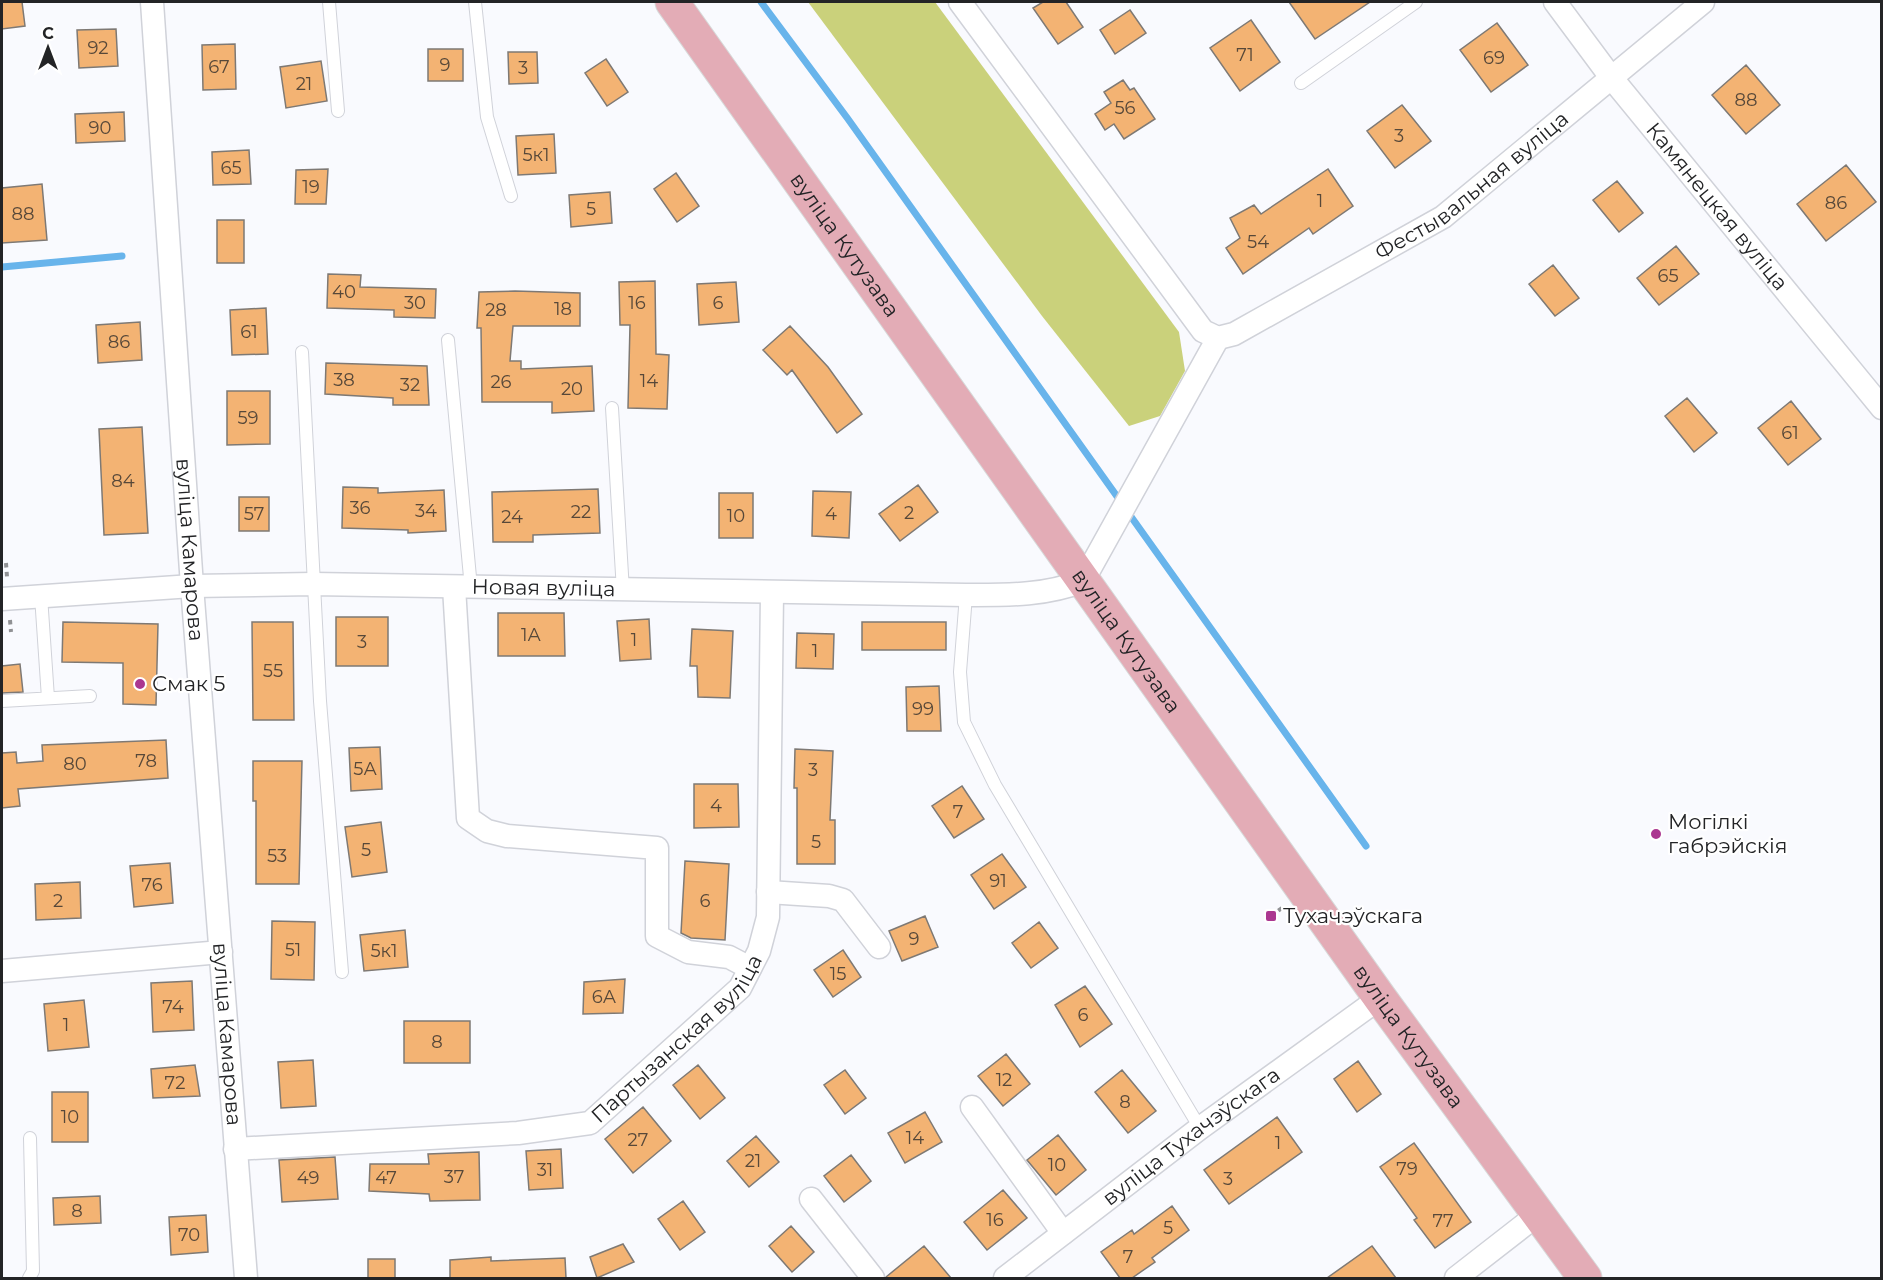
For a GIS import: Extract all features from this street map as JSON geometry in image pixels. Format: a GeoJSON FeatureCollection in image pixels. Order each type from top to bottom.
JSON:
{"type":"FeatureCollection","features":[{"type":"Feature","properties":{"kind":"main road","name":"вуліца Кутузава"},"geometry":{"type":"LineString","coordinates":[[672,2],[1380,998],[1585,1278]]}},
{"type":"Feature","properties":{"kind":"street","name":"вуліца Камарова"},"geometry":{"type":"LineString","coordinates":[[152,2],[192,586],[246,1278]]}},
{"type":"Feature","properties":{"kind":"street"},"geometry":{"type":"LineString","coordinates":[[960,2],[1210,335],[1124,506],[1083,581]]}},
{"type":"Feature","properties":{"kind":"street","name":"Камянецкая вуліца"},"geometry":{"type":"LineString","coordinates":[[1555,2],[1610,76],[1881,408]]}},
{"type":"Feature","properties":{"kind":"street","name":"Фестывальная вуліца"},"geometry":{"type":"LineString","coordinates":[[1210,335],[1234,334],[1443,217],[1610,76],[1703,2]]}},
{"type":"Feature","properties":{"kind":"street","name":"Новая вуліца"},"geometry":{"type":"LineString","coordinates":[[2,599],[192,586],[313,584],[623,591],[1032,594],[1060,590],[1083,581]]}},
{"type":"Feature","properties":{"kind":"street"},"geometry":{"type":"LineString","coordinates":[[462,588],[468,818],[487,831],[507,836],[657,848],[657,936],[688,952],[729,957],[750,968]]}},
{"type":"Feature","properties":{"kind":"street","name":"Партызанская вуліца"},"geometry":{"type":"LineString","coordinates":[[235,1149],[518,1133],[590,1123],[740,988],[759,951],[768,917],[772,593]]}},
{"type":"Feature","properties":{"kind":"street"},"geometry":{"type":"LineString","coordinates":[[768,892],[829,896],[843,900],[879,947]]}},
{"type":"Feature","properties":{"kind":"street"},"geometry":{"type":"LineString","coordinates":[[2,971],[221,952]]}},
{"type":"Feature","properties":{"kind":"street","name":"вуліца Тухачэўскага"},"geometry":{"type":"LineString","coordinates":[[1005,1278],[1200,1128],[1380,998]]}},
{"type":"Feature","properties":{"kind":"street"},"geometry":{"type":"LineString","coordinates":[[972,1107],[1063,1233]]}},
{"type":"Feature","properties":{"kind":"street"},"geometry":{"type":"LineString","coordinates":[[811,1199],[873,1278]]}},
{"type":"Feature","properties":{"kind":"street"},"geometry":{"type":"LineString","coordinates":[[1456,1278],[1537,1215]]}},
{"type":"Feature","properties":{"kind":"lane"},"geometry":{"type":"LineString","coordinates":[[328,2],[338,111]]}},
{"type":"Feature","properties":{"kind":"lane"},"geometry":{"type":"LineString","coordinates":[[476,2],[487,117],[511,196]]}},
{"type":"Feature","properties":{"kind":"lane"},"geometry":{"type":"LineString","coordinates":[[1300,83],[1416,2]]}},
{"type":"Feature","properties":{"kind":"lane"},"geometry":{"type":"LineString","coordinates":[[448,340],[462,588]]}},
{"type":"Feature","properties":{"kind":"lane"},"geometry":{"type":"LineString","coordinates":[[302,352],[313,584],[342,972]]}},
{"type":"Feature","properties":{"kind":"lane"},"geometry":{"type":"LineString","coordinates":[[612,408],[623,591]]}},
{"type":"Feature","properties":{"kind":"lane"},"geometry":{"type":"LineString","coordinates":[[966,595],[960,672],[964,722],[995,786],[1200,1128]]}},
{"type":"Feature","properties":{"kind":"lane"},"geometry":{"type":"LineString","coordinates":[[40,596],[48,698]]}},
{"type":"Feature","properties":{"kind":"lane"},"geometry":{"type":"LineString","coordinates":[[2,701],[90,696]]}},
{"type":"Feature","properties":{"kind":"lane"},"geometry":{"type":"LineString","coordinates":[[29,1278],[33,1271],[30,1138]]}},
{"type":"Feature","properties":{"kind":"green space"},"geometry":{"type":"Polygon","coordinates":[[[808,2],[935,2],[1179,332],[1185,371],[1160,416],[1129,426],[1042,316],[808,2]]]}},
{"type":"Feature","properties":{"kind":"building"},"geometry":{"type":"Polygon","coordinates":[[[2,2],[22,2],[25,26],[2,29],[2,2]]]}},
{"type":"Feature","properties":{"kind":"building"},"geometry":{"type":"Polygon","coordinates":[[[1043,2],[1066,2],[1083,27],[1058,44],[1033,8],[1043,2]]]}},
{"type":"Feature","properties":{"kind":"building"},"geometry":{"type":"Polygon","coordinates":[[[1289,2],[1370,2],[1315,39],[1289,2]]]}},
{"type":"Feature","properties":{"kind":"building"},"geometry":{"type":"Polygon","coordinates":[[[1130,10],[1146,33],[1115,54],[1100,30],[1130,10]]]}},
{"type":"Feature","properties":{"kind":"building"},"geometry":{"type":"Polygon","coordinates":[[[1251,20],[1280,62],[1240,91],[1210,48],[1251,20]]]}},
{"type":"Feature","properties":{"kind":"building"},"geometry":{"type":"Polygon","coordinates":[[[1497,23],[1528,65],[1491,92],[1460,50],[1497,23]]]}},
{"type":"Feature","properties":{"kind":"building"},"geometry":{"type":"Polygon","coordinates":[[[116,29],[118,66],[79,68],[77,30],[116,29]]]}},
{"type":"Feature","properties":{"kind":"building"},"geometry":{"type":"Polygon","coordinates":[[[235,44],[236,89],[203,90],[202,45],[235,44]]]}},
{"type":"Feature","properties":{"kind":"building"},"geometry":{"type":"Polygon","coordinates":[[[428,49],[463,49],[463,81],[428,81],[428,49]]]}},
{"type":"Feature","properties":{"kind":"building"},"geometry":{"type":"Polygon","coordinates":[[[508,52],[537,52],[538,83],[509,84],[508,52]]]}},
{"type":"Feature","properties":{"kind":"building"},"geometry":{"type":"Polygon","coordinates":[[[606,59],[628,92],[607,106],[585,73],[606,59]]]}},
{"type":"Feature","properties":{"kind":"building"},"geometry":{"type":"Polygon","coordinates":[[[321,61],[327,101],[286,108],[280,67],[321,61]]]}},
{"type":"Feature","properties":{"kind":"building"},"geometry":{"type":"Polygon","coordinates":[[[1746,65],[1780,105],[1746,134],[1712,95],[1746,65]]]}},
{"type":"Feature","properties":{"kind":"building"},"geometry":{"type":"Polygon","coordinates":[[[1123,80],[1130,90],[1134,88],[1155,119],[1124,139],[1114,124],[1105,130],[1095,114],[1111,103],[1104,92],[1123,80]]]}},
{"type":"Feature","properties":{"kind":"building"},"geometry":{"type":"Polygon","coordinates":[[[1402,105],[1431,141],[1395,168],[1367,131],[1402,105]]]}},
{"type":"Feature","properties":{"kind":"building"},"geometry":{"type":"Polygon","coordinates":[[[124,112],[125,141],[76,143],[75,114],[124,112]]]}},
{"type":"Feature","properties":{"kind":"building"},"geometry":{"type":"Polygon","coordinates":[[[554,134],[556,173],[518,175],[516,136],[554,134]]]}},
{"type":"Feature","properties":{"kind":"building"},"geometry":{"type":"Polygon","coordinates":[[[249,150],[251,184],[213,185],[212,152],[249,150]]]}},
{"type":"Feature","properties":{"kind":"building"},"geometry":{"type":"Polygon","coordinates":[[[1846,165],[1876,202],[1826,241],[1797,204],[1846,165]]]}},
{"type":"Feature","properties":{"kind":"building"},"geometry":{"type":"Polygon","coordinates":[[[328,169],[326,204],[295,204],[296,170],[328,169]]]}},
{"type":"Feature","properties":{"kind":"building"},"geometry":{"type":"Polygon","coordinates":[[[1328,169],[1353,206],[1313,234],[1309,228],[1243,274],[1226,248],[1240,238],[1230,218],[1254,205],[1261,214],[1328,169]]]}},
{"type":"Feature","properties":{"kind":"building"},"geometry":{"type":"Polygon","coordinates":[[[676,173],[699,206],[677,222],[654,189],[676,173]]]}},
{"type":"Feature","properties":{"kind":"building"},"geometry":{"type":"Polygon","coordinates":[[[1617,181],[1643,213],[1619,232],[1593,200],[1617,181]]]}},
{"type":"Feature","properties":{"kind":"building"},"geometry":{"type":"Polygon","coordinates":[[[42,184],[47,240],[2,243],[2,188],[42,184]]]}},
{"type":"Feature","properties":{"kind":"building"},"geometry":{"type":"Polygon","coordinates":[[[610,192],[612,223],[571,227],[569,195],[610,192]]]}},
{"type":"Feature","properties":{"kind":"building"},"geometry":{"type":"Polygon","coordinates":[[[217,220],[244,220],[244,263],[217,263],[217,220]]]}},
{"type":"Feature","properties":{"kind":"building"},"geometry":{"type":"Polygon","coordinates":[[[1676,246],[1699,274],[1659,305],[1637,278],[1676,246]]]}},
{"type":"Feature","properties":{"kind":"building"},"geometry":{"type":"Polygon","coordinates":[[[1553,265],[1579,298],[1555,316],[1529,284],[1553,265]]]}},
{"type":"Feature","properties":{"kind":"building"},"geometry":{"type":"Polygon","coordinates":[[[328,274],[361,275],[360,287],[436,289],[435,318],[394,317],[394,310],[327,308],[328,274]]]}},
{"type":"Feature","properties":{"kind":"building"},"geometry":{"type":"Polygon","coordinates":[[[655,281],[656,354],[669,355],[667,409],[628,408],[630,325],[620,325],[619,282],[655,281]]]}},
{"type":"Feature","properties":{"kind":"building"},"geometry":{"type":"Polygon","coordinates":[[[736,282],[739,322],[699,325],[697,284],[736,282]]]}},
{"type":"Feature","properties":{"kind":"building"},"geometry":{"type":"Polygon","coordinates":[[[479,292],[580,293],[580,326],[513,326],[510,361],[521,361],[521,369],[592,366],[594,411],[552,413],[552,402],[482,402],[481,328],[477,328],[479,292]]]}},
{"type":"Feature","properties":{"kind":"building"},"geometry":{"type":"Polygon","coordinates":[[[266,308],[268,354],[232,355],[230,310],[266,308]]]}},
{"type":"Feature","properties":{"kind":"building"},"geometry":{"type":"Polygon","coordinates":[[[140,322],[142,360],[98,363],[96,325],[140,322]]]}},
{"type":"Feature","properties":{"kind":"building"},"geometry":{"type":"Polygon","coordinates":[[[790,326],[828,367],[862,414],[837,433],[792,370],[787,375],[763,350],[790,326]]]}},
{"type":"Feature","properties":{"kind":"building"},"geometry":{"type":"Polygon","coordinates":[[[326,363],[427,366],[429,405],[393,405],[393,398],[325,394],[326,363]]]}},
{"type":"Feature","properties":{"kind":"building"},"geometry":{"type":"Polygon","coordinates":[[[227,391],[270,391],[270,444],[227,445],[227,391]]]}},
{"type":"Feature","properties":{"kind":"building"},"geometry":{"type":"Polygon","coordinates":[[[1687,398],[1717,433],[1694,452],[1665,416],[1687,398]]]}},
{"type":"Feature","properties":{"kind":"building"},"geometry":{"type":"Polygon","coordinates":[[[1791,401],[1821,439],[1788,465],[1758,428],[1791,401]]]}},
{"type":"Feature","properties":{"kind":"building"},"geometry":{"type":"Polygon","coordinates":[[[142,427],[148,533],[104,535],[99,429],[142,427]]]}},
{"type":"Feature","properties":{"kind":"building"},"geometry":{"type":"Polygon","coordinates":[[[918,485],[938,512],[900,541],[879,514],[918,485]]]}},
{"type":"Feature","properties":{"kind":"building"},"geometry":{"type":"Polygon","coordinates":[[[343,487],[378,488],[378,493],[444,490],[446,531],[408,533],[408,530],[342,528],[343,487]]]}},
{"type":"Feature","properties":{"kind":"building"},"geometry":{"type":"Polygon","coordinates":[[[598,489],[600,533],[533,535],[533,542],[493,542],[492,492],[598,489]]]}},
{"type":"Feature","properties":{"kind":"building"},"geometry":{"type":"Polygon","coordinates":[[[813,491],[851,492],[849,538],[812,536],[813,491]]]}},
{"type":"Feature","properties":{"kind":"building"},"geometry":{"type":"Polygon","coordinates":[[[719,493],[753,493],[753,538],[719,538],[719,493]]]}},
{"type":"Feature","properties":{"kind":"building"},"geometry":{"type":"Polygon","coordinates":[[[239,497],[269,497],[269,531],[239,531],[239,497]]]}},
{"type":"Feature","properties":{"kind":"building"},"geometry":{"type":"Polygon","coordinates":[[[498,613],[564,613],[565,656],[498,656],[498,613]]]}},
{"type":"Feature","properties":{"kind":"building"},"geometry":{"type":"Polygon","coordinates":[[[336,617],[388,617],[388,666],[336,666],[336,617]]]}},
{"type":"Feature","properties":{"kind":"building"},"geometry":{"type":"Polygon","coordinates":[[[649,619],[651,659],[620,661],[617,621],[649,619]]]}},
{"type":"Feature","properties":{"kind":"building","name":"Смак 5"},"geometry":{"type":"Polygon","coordinates":[[[63,622],[158,624],[156,705],[123,704],[123,663],[62,662],[63,622]]]}},
{"type":"Feature","properties":{"kind":"building"},"geometry":{"type":"Polygon","coordinates":[[[252,622],[293,622],[294,720],[253,720],[252,622]]]}},
{"type":"Feature","properties":{"kind":"building"},"geometry":{"type":"Polygon","coordinates":[[[862,622],[946,622],[946,650],[862,650],[862,622]]]}},
{"type":"Feature","properties":{"kind":"building"},"geometry":{"type":"Polygon","coordinates":[[[692,629],[733,631],[730,698],[698,697],[697,666],[690,666],[692,629]]]}},
{"type":"Feature","properties":{"kind":"building"},"geometry":{"type":"Polygon","coordinates":[[[797,633],[834,634],[833,669],[796,668],[797,633]]]}},
{"type":"Feature","properties":{"kind":"building"},"geometry":{"type":"Polygon","coordinates":[[[20,664],[23,692],[2,693],[2,666],[20,664]]]}},
{"type":"Feature","properties":{"kind":"building"},"geometry":{"type":"Polygon","coordinates":[[[939,686],[941,731],[907,731],[906,687],[939,686]]]}},
{"type":"Feature","properties":{"kind":"building"},"geometry":{"type":"Polygon","coordinates":[[[166,740],[168,778],[18,789],[20,806],[2,808],[2,753],[16,752],[17,763],[43,761],[42,745],[166,740]]]}},
{"type":"Feature","properties":{"kind":"building"},"geometry":{"type":"Polygon","coordinates":[[[380,747],[382,789],[351,791],[349,748],[380,747]]]}},
{"type":"Feature","properties":{"kind":"building"},"geometry":{"type":"Polygon","coordinates":[[[795,749],[833,751],[830,820],[835,820],[835,864],[797,864],[795,749]]]}},
{"type":"Feature","properties":{"kind":"building"},"geometry":{"type":"Polygon","coordinates":[[[253,761],[302,761],[299,884],[256,884],[256,801],[253,801],[253,761]]]}},
{"type":"Feature","properties":{"kind":"building"},"geometry":{"type":"Polygon","coordinates":[[[694,784],[738,784],[739,827],[694,828],[694,784]]]}},
{"type":"Feature","properties":{"kind":"building"},"geometry":{"type":"Polygon","coordinates":[[[962,786],[984,819],[954,838],[932,806],[962,786]]]}},
{"type":"Feature","properties":{"kind":"building"},"geometry":{"type":"Polygon","coordinates":[[[381,822],[387,872],[352,877],[345,827],[381,822]]]}},
{"type":"Feature","properties":{"kind":"building"},"geometry":{"type":"Polygon","coordinates":[[[1002,854],[1026,887],[994,909],[971,875],[1002,854]]]}},
{"type":"Feature","properties":{"kind":"building"},"geometry":{"type":"Polygon","coordinates":[[[685,861],[729,864],[725,940],[691,938],[681,933],[685,861]]]}},
{"type":"Feature","properties":{"kind":"building"},"geometry":{"type":"Polygon","coordinates":[[[170,863],[173,903],[134,907],[130,866],[170,863]]]}},
{"type":"Feature","properties":{"kind":"building"},"geometry":{"type":"Polygon","coordinates":[[[80,882],[81,918],[36,920],[35,884],[80,882]]]}},
{"type":"Feature","properties":{"kind":"building"},"geometry":{"type":"Polygon","coordinates":[[[925,916],[938,947],[902,961],[889,931],[925,916]]]}},
{"type":"Feature","properties":{"kind":"building"},"geometry":{"type":"Polygon","coordinates":[[[272,921],[315,922],[314,980],[271,979],[272,921]]]}},
{"type":"Feature","properties":{"kind":"building"},"geometry":{"type":"Polygon","coordinates":[[[1039,922],[1058,948],[1031,968],[1012,943],[1039,922]]]}},
{"type":"Feature","properties":{"kind":"building"},"geometry":{"type":"Polygon","coordinates":[[[405,930],[408,967],[364,971],[360,935],[405,930]]]}},
{"type":"Feature","properties":{"kind":"building"},"geometry":{"type":"Polygon","coordinates":[[[843,950],[861,977],[833,997],[814,970],[843,950]]]}},
{"type":"Feature","properties":{"kind":"building"},"geometry":{"type":"Polygon","coordinates":[[[625,979],[623,1013],[583,1014],[584,982],[625,979]]]}},
{"type":"Feature","properties":{"kind":"building"},"geometry":{"type":"Polygon","coordinates":[[[192,981],[194,1030],[153,1032],[151,983],[192,981]]]}},
{"type":"Feature","properties":{"kind":"building"},"geometry":{"type":"Polygon","coordinates":[[[1085,986],[1112,1024],[1080,1047],[1055,1005],[1085,986]]]}},
{"type":"Feature","properties":{"kind":"building"},"geometry":{"type":"Polygon","coordinates":[[[84,1000],[89,1047],[48,1051],[44,1004],[84,1000]]]}},
{"type":"Feature","properties":{"kind":"building"},"geometry":{"type":"Polygon","coordinates":[[[404,1021],[470,1021],[470,1063],[404,1063],[404,1021]]]}},
{"type":"Feature","properties":{"kind":"building"},"geometry":{"type":"Polygon","coordinates":[[[1006,1054],[1030,1084],[1003,1106],[978,1076],[1006,1054]]]}},
{"type":"Feature","properties":{"kind":"building"},"geometry":{"type":"Polygon","coordinates":[[[313,1060],[316,1106],[281,1108],[278,1062],[313,1060]]]}},
{"type":"Feature","properties":{"kind":"building"},"geometry":{"type":"Polygon","coordinates":[[[1358,1061],[1381,1094],[1357,1112],[1334,1079],[1358,1061]]]}},
{"type":"Feature","properties":{"kind":"building"},"geometry":{"type":"Polygon","coordinates":[[[195,1065],[200,1096],[153,1098],[151,1069],[195,1065]]]}},
{"type":"Feature","properties":{"kind":"building"},"geometry":{"type":"Polygon","coordinates":[[[698,1065],[725,1098],[700,1119],[673,1085],[698,1065]]]}},
{"type":"Feature","properties":{"kind":"building"},"geometry":{"type":"Polygon","coordinates":[[[845,1070],[866,1098],[845,1114],[824,1085],[845,1070]]]}},
{"type":"Feature","properties":{"kind":"building"},"geometry":{"type":"Polygon","coordinates":[[[1122,1070],[1156,1111],[1128,1133],[1095,1092],[1122,1070]]]}},
{"type":"Feature","properties":{"kind":"building"},"geometry":{"type":"Polygon","coordinates":[[[52,1092],[88,1092],[88,1142],[52,1142],[52,1092]]]}},
{"type":"Feature","properties":{"kind":"building"},"geometry":{"type":"Polygon","coordinates":[[[643,1107],[671,1141],[633,1173],[605,1139],[643,1107]]]}},
{"type":"Feature","properties":{"kind":"building"},"geometry":{"type":"Polygon","coordinates":[[[925,1112],[942,1142],[905,1163],[888,1133],[925,1112]]]}},
{"type":"Feature","properties":{"kind":"building"},"geometry":{"type":"Polygon","coordinates":[[[1277,1117],[1302,1152],[1229,1204],[1204,1170],[1277,1117]]]}},
{"type":"Feature","properties":{"kind":"building"},"geometry":{"type":"Polygon","coordinates":[[[1058,1135],[1086,1170],[1056,1195],[1027,1160],[1058,1135]]]}},
{"type":"Feature","properties":{"kind":"building"},"geometry":{"type":"Polygon","coordinates":[[[756,1136],[779,1162],[749,1187],[727,1161],[756,1136]]]}},
{"type":"Feature","properties":{"kind":"building"},"geometry":{"type":"Polygon","coordinates":[[[1414,1143],[1471,1222],[1435,1248],[1414,1220],[1417,1218],[1380,1167],[1414,1143]]]}},
{"type":"Feature","properties":{"kind":"building"},"geometry":{"type":"Polygon","coordinates":[[[561,1149],[563,1188],[529,1190],[526,1151],[561,1149]]]}},
{"type":"Feature","properties":{"kind":"building"},"geometry":{"type":"Polygon","coordinates":[[[479,1152],[480,1200],[430,1201],[429,1194],[369,1191],[370,1164],[429,1164],[428,1154],[479,1152]]]}},
{"type":"Feature","properties":{"kind":"building"},"geometry":{"type":"Polygon","coordinates":[[[851,1155],[871,1181],[844,1202],[824,1176],[851,1155]]]}},
{"type":"Feature","properties":{"kind":"building"},"geometry":{"type":"Polygon","coordinates":[[[335,1157],[338,1199],[282,1202],[279,1160],[335,1157]]]}},
{"type":"Feature","properties":{"kind":"building"},"geometry":{"type":"Polygon","coordinates":[[[1003,1190],[1027,1218],[987,1250],[964,1222],[1003,1190]]]}},
{"type":"Feature","properties":{"kind":"building"},"geometry":{"type":"Polygon","coordinates":[[[100,1196],[101,1223],[54,1225],[53,1198],[100,1196]]]}},
{"type":"Feature","properties":{"kind":"building"},"geometry":{"type":"Polygon","coordinates":[[[683,1201],[705,1232],[680,1250],[658,1219],[683,1201]]]}},
{"type":"Feature","properties":{"kind":"building"},"geometry":{"type":"Polygon","coordinates":[[[1172,1206],[1189,1230],[1152,1258],[1155,1262],[1132,1278],[1120,1278],[1101,1252],[1132,1230],[1134,1234],[1172,1206]]]}},
{"type":"Feature","properties":{"kind":"building"},"geometry":{"type":"Polygon","coordinates":[[[206,1215],[208,1252],[171,1255],[169,1217],[206,1215]]]}},
{"type":"Feature","properties":{"kind":"building"},"geometry":{"type":"Polygon","coordinates":[[[791,1226],[814,1252],[792,1272],[769,1246],[791,1226]]]}},
{"type":"Feature","properties":{"kind":"building"},"geometry":{"type":"Polygon","coordinates":[[[623,1244],[634,1262],[597,1278],[590,1257],[623,1244]]]}},
{"type":"Feature","properties":{"kind":"building"},"geometry":{"type":"Polygon","coordinates":[[[924,1246],[951,1278],[886,1278],[886,1277],[924,1246]]]}},
{"type":"Feature","properties":{"kind":"building"},"geometry":{"type":"Polygon","coordinates":[[[1372,1246],[1396,1278],[1327,1278],[1372,1246]]]}},
{"type":"Feature","properties":{"kind":"building"},"geometry":{"type":"Polygon","coordinates":[[[491,1257],[491,1261],[565,1258],[566,1278],[450,1278],[450,1260],[491,1257]]]}},
{"type":"Feature","properties":{"kind":"building"},"geometry":{"type":"Polygon","coordinates":[[[368,1259],[395,1259],[395,1278],[368,1278],[368,1259]]]}},
{"type":"Feature","properties":{"kind":"waterway"},"geometry":{"type":"LineString","coordinates":[[761,2],[848,119],[1121,502]]}},
{"type":"Feature","properties":{"kind":"waterway"},"geometry":{"type":"LineString","coordinates":[[2,267],[122,256]]}},
{"type":"Feature","properties":{"kind":"waterway"},"geometry":{"type":"LineString","coordinates":[[1127,511],[1366,846]]}},
{"type":"Feature","properties":{"kind":"place","name":"Смак 5"},"geometry":{"type":"Point","coordinates":[140,684]}},
{"type":"Feature","properties":{"kind":"place","name":"Могілкі габрэйскія"},"geometry":{"type":"Point","coordinates":[1656,834]}},
{"type":"Feature","properties":{"kind":"place","name":"Тухачэўскага"},"geometry":{"type":"Point","coordinates":[1271,916]}}]}
